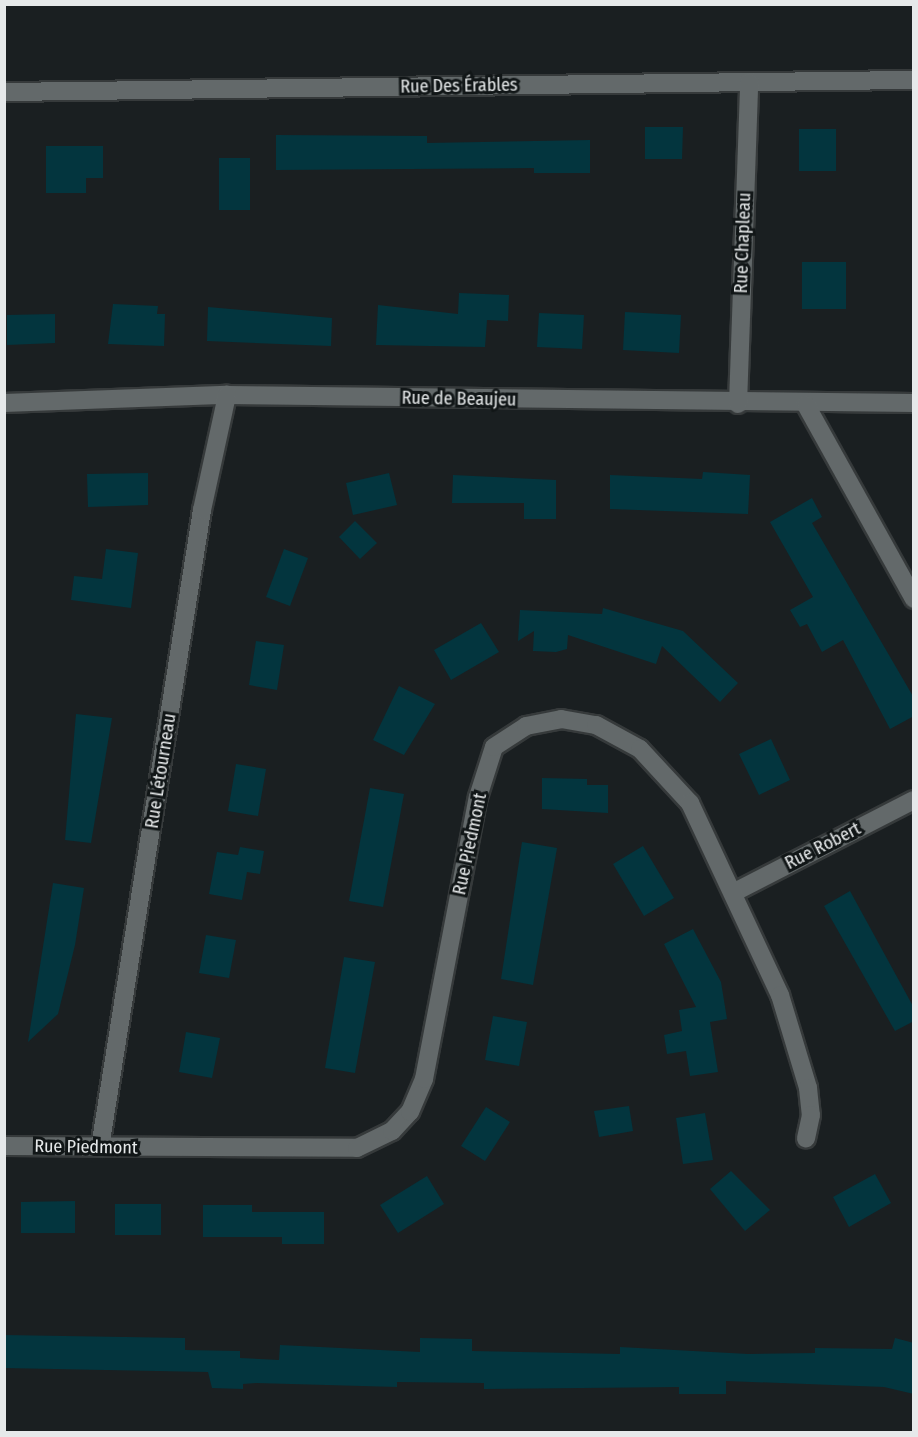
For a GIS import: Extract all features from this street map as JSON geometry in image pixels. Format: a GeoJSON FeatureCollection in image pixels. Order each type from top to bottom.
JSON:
{"type":"FeatureCollection","features":[{"type":"Feature","properties":{"kind":"street","name":"Rue Des Érables"},"geometry":{"type":"LineString","coordinates":[[4,92],[914,80]]}},
{"type":"Feature","properties":{"kind":"street","name":"Rue Chapleau"},"geometry":{"type":"LineString","coordinates":[[738,404],[748,82]]}},
{"type":"Feature","properties":{"kind":"street","name":"Rue de Beaujeu"},"geometry":{"type":"LineString","coordinates":[[4,403],[227,395],[806,405],[914,403]]}},
{"type":"Feature","properties":{"kind":"street","name":"Rue Létourneau"},"geometry":{"type":"LineString","coordinates":[[100,1148],[202,510],[227,395]]}},
{"type":"Feature","properties":{"kind":"street"},"geometry":{"type":"LineString","coordinates":[[806,405],[914,599]]}},
{"type":"Feature","properties":{"kind":"street","name":"Rue Piedmont"},"geometry":{"type":"LineString","coordinates":[[4,1146],[357,1148],[392,1131],[410,1112],[424,1079],[478,797],[494,747],[526,726],[561,719],[596,725],[640,749],[690,803],[780,995],[796,1047],[811,1115],[806,1138]]}},
{"type":"Feature","properties":{"kind":"street","name":"Rue Robert"},"geometry":{"type":"LineString","coordinates":[[733,892],[914,800]]}},
{"type":"Feature","properties":{"kind":"building"},"geometry":{"type":"Polygon","coordinates":[[[645,127],[683,127],[682,159],[645,159],[645,127]]]}},
{"type":"Feature","properties":{"kind":"building"},"geometry":{"type":"Polygon","coordinates":[[[799,129],[836,129],[836,171],[799,171],[799,129]]]}},
{"type":"Feature","properties":{"kind":"building"},"geometry":{"type":"Polygon","coordinates":[[[276,135],[427,136],[427,143],[590,140],[590,173],[534,173],[534,168],[276,170],[276,135]]]}},
{"type":"Feature","properties":{"kind":"building"},"geometry":{"type":"Polygon","coordinates":[[[46,146],[103,146],[103,178],[86,178],[86,193],[46,193],[46,146]]]}},
{"type":"Feature","properties":{"kind":"building"},"geometry":{"type":"Polygon","coordinates":[[[219,158],[250,158],[250,210],[219,210],[219,158]]]}},
{"type":"Feature","properties":{"kind":"building"},"geometry":{"type":"Polygon","coordinates":[[[802,262],[846,262],[846,309],[802,309],[802,262]]]}},
{"type":"Feature","properties":{"kind":"building"},"geometry":{"type":"Polygon","coordinates":[[[459,293],[509,295],[508,321],[487,320],[485,347],[376,345],[378,305],[458,314],[459,293]]]}},
{"type":"Feature","properties":{"kind":"building"},"geometry":{"type":"Polygon","coordinates":[[[113,304],[158,306],[157,314],[165,314],[164,346],[108,344],[113,304]]]}},
{"type":"Feature","properties":{"kind":"building"},"geometry":{"type":"Polygon","coordinates":[[[208,307],[332,318],[331,346],[207,341],[208,307]]]}},
{"type":"Feature","properties":{"kind":"building"},"geometry":{"type":"Polygon","coordinates":[[[625,312],[681,315],[679,353],[623,350],[625,312]]]}},
{"type":"Feature","properties":{"kind":"building"},"geometry":{"type":"Polygon","coordinates":[[[539,313],[584,315],[582,349],[537,347],[539,313]]]}},
{"type":"Feature","properties":{"kind":"building"},"geometry":{"type":"Polygon","coordinates":[[[55,314],[55,343],[7,345],[7,315],[55,314]]]}},
{"type":"Feature","properties":{"kind":"building"},"geometry":{"type":"Polygon","coordinates":[[[703,472],[750,475],[748,514],[610,509],[610,475],[702,479],[703,472]]]}},
{"type":"Feature","properties":{"kind":"building"},"geometry":{"type":"Polygon","coordinates":[[[148,473],[148,505],[88,507],[87,474],[148,473]]]}},
{"type":"Feature","properties":{"kind":"building"},"geometry":{"type":"Polygon","coordinates":[[[389,473],[397,505],[353,515],[346,483],[389,473]]]}},
{"type":"Feature","properties":{"kind":"building"},"geometry":{"type":"Polygon","coordinates":[[[453,475],[556,480],[556,519],[524,519],[524,503],[452,503],[453,475]]]}},
{"type":"Feature","properties":{"kind":"building"},"geometry":{"type":"Polygon","coordinates":[[[812,498],[822,517],[812,523],[914,698],[914,716],[890,729],[843,640],[822,652],[807,624],[800,627],[790,610],[813,597],[770,522],[812,498]]]}},
{"type":"Feature","properties":{"kind":"building"},"geometry":{"type":"Polygon","coordinates":[[[355,521],[377,543],[360,559],[339,537],[355,521]]]}},
{"type":"Feature","properties":{"kind":"building"},"geometry":{"type":"Polygon","coordinates":[[[106,549],[138,553],[131,608],[71,600],[74,576],[102,579],[106,549]]]}},
{"type":"Feature","properties":{"kind":"building"},"geometry":{"type":"Polygon","coordinates":[[[284,549],[308,558],[290,606],[266,597],[284,549]]]}},
{"type":"Feature","properties":{"kind":"building"},"geometry":{"type":"Polygon","coordinates":[[[603,608],[683,631],[738,683],[720,702],[662,646],[656,664],[568,635],[567,649],[556,652],[533,651],[534,631],[518,641],[520,610],[602,614],[603,608]]]}},
{"type":"Feature","properties":{"kind":"building"},"geometry":{"type":"Polygon","coordinates":[[[481,623],[499,652],[451,680],[434,650],[481,623]]]}},
{"type":"Feature","properties":{"kind":"building"},"geometry":{"type":"Polygon","coordinates":[[[256,641],[284,645],[277,690],[249,685],[256,641]]]}},
{"type":"Feature","properties":{"kind":"building"},"geometry":{"type":"Polygon","coordinates":[[[399,686],[435,704],[404,755],[373,740],[399,686]]]}},
{"type":"Feature","properties":{"kind":"building"},"geometry":{"type":"Polygon","coordinates":[[[76,714],[112,718],[91,843],[65,840],[76,714]]]}},
{"type":"Feature","properties":{"kind":"building"},"geometry":{"type":"Polygon","coordinates":[[[771,739],[790,780],[759,795],[739,754],[771,739]]]}},
{"type":"Feature","properties":{"kind":"building"},"geometry":{"type":"Polygon","coordinates":[[[236,764],[266,769],[258,816],[228,811],[236,764]]]}},
{"type":"Feature","properties":{"kind":"building"},"geometry":{"type":"Polygon","coordinates":[[[542,778],[587,779],[587,785],[608,785],[608,813],[542,809],[542,778]]]}},
{"type":"Feature","properties":{"kind":"building"},"geometry":{"type":"Polygon","coordinates":[[[370,788],[404,794],[383,907],[349,901],[370,788]]]}},
{"type":"Feature","properties":{"kind":"building"},"geometry":{"type":"Polygon","coordinates":[[[522,842],[557,848],[533,985],[501,979],[522,842]]]}},
{"type":"Feature","properties":{"kind":"building"},"geometry":{"type":"Polygon","coordinates":[[[643,846],[674,898],[644,916],[613,864],[643,846]]]}},
{"type":"Feature","properties":{"kind":"building"},"geometry":{"type":"Polygon","coordinates":[[[240,847],[264,851],[260,874],[247,872],[242,900],[209,894],[217,852],[238,855],[240,847]]]}},
{"type":"Feature","properties":{"kind":"building"},"geometry":{"type":"Polygon","coordinates":[[[53,883],[84,888],[75,945],[58,1014],[28,1042],[53,883]]]}},
{"type":"Feature","properties":{"kind":"building"},"geometry":{"type":"Polygon","coordinates":[[[850,891],[914,1008],[914,1021],[895,1031],[824,906],[850,891]]]}},
{"type":"Feature","properties":{"kind":"building"},"geometry":{"type":"Polygon","coordinates":[[[693,929],[721,982],[727,1019],[710,1022],[718,1072],[690,1076],[686,1051],[667,1054],[664,1035],[682,1031],[679,1010],[696,1007],[664,944],[693,929]]]}},
{"type":"Feature","properties":{"kind":"building"},"geometry":{"type":"Polygon","coordinates":[[[206,935],[236,940],[229,978],[199,973],[206,935]]]}},
{"type":"Feature","properties":{"kind":"building"},"geometry":{"type":"Polygon","coordinates":[[[344,957],[375,962],[355,1073],[325,1068],[344,957]]]}},
{"type":"Feature","properties":{"kind":"building"},"geometry":{"type":"Polygon","coordinates":[[[493,1016],[527,1022],[519,1066],[485,1060],[493,1016]]]}},
{"type":"Feature","properties":{"kind":"building"},"geometry":{"type":"Polygon","coordinates":[[[186,1032],[220,1038],[212,1078],[179,1072],[186,1032]]]}},
{"type":"Feature","properties":{"kind":"building"},"geometry":{"type":"Polygon","coordinates":[[[629,1106],[633,1131],[599,1137],[594,1111],[629,1106]]]}},
{"type":"Feature","properties":{"kind":"building"},"geometry":{"type":"Polygon","coordinates":[[[486,1107],[510,1122],[485,1161],[461,1146],[486,1107]]]}},
{"type":"Feature","properties":{"kind":"building"},"geometry":{"type":"Polygon","coordinates":[[[705,1113],[713,1160],[683,1164],[676,1118],[705,1113]]]}},
{"type":"Feature","properties":{"kind":"building"},"geometry":{"type":"Polygon","coordinates":[[[731,1171],[770,1210],[745,1231],[710,1189],[731,1171]]]}},
{"type":"Feature","properties":{"kind":"building"},"geometry":{"type":"Polygon","coordinates":[[[875,1174],[891,1203],[849,1227],[833,1197],[875,1174]]]}},
{"type":"Feature","properties":{"kind":"building"},"geometry":{"type":"Polygon","coordinates":[[[427,1176],[444,1204],[398,1233],[380,1205],[427,1176]]]}},
{"type":"Feature","properties":{"kind":"building"},"geometry":{"type":"Polygon","coordinates":[[[75,1201],[75,1233],[21,1233],[21,1202],[75,1201]]]}},
{"type":"Feature","properties":{"kind":"building"},"geometry":{"type":"Polygon","coordinates":[[[115,1204],[161,1204],[161,1235],[115,1235],[115,1204]]]}},
{"type":"Feature","properties":{"kind":"building"},"geometry":{"type":"Polygon","coordinates":[[[203,1205],[252,1205],[252,1212],[324,1212],[324,1244],[282,1244],[282,1237],[203,1237],[203,1205]]]}},
{"type":"Feature","properties":{"kind":"building"},"geometry":{"type":"Polygon","coordinates":[[[4,1335],[185,1338],[185,1350],[240,1351],[240,1358],[279,1360],[280,1345],[420,1352],[420,1338],[472,1339],[472,1351],[620,1354],[620,1347],[748,1354],[815,1353],[815,1348],[892,1349],[895,1338],[914,1343],[914,1394],[884,1387],[726,1381],[726,1394],[679,1394],[679,1387],[484,1389],[484,1383],[397,1382],[397,1387],[256,1383],[243,1384],[243,1389],[212,1388],[208,1372],[4,1368],[4,1335]]]}}]}
